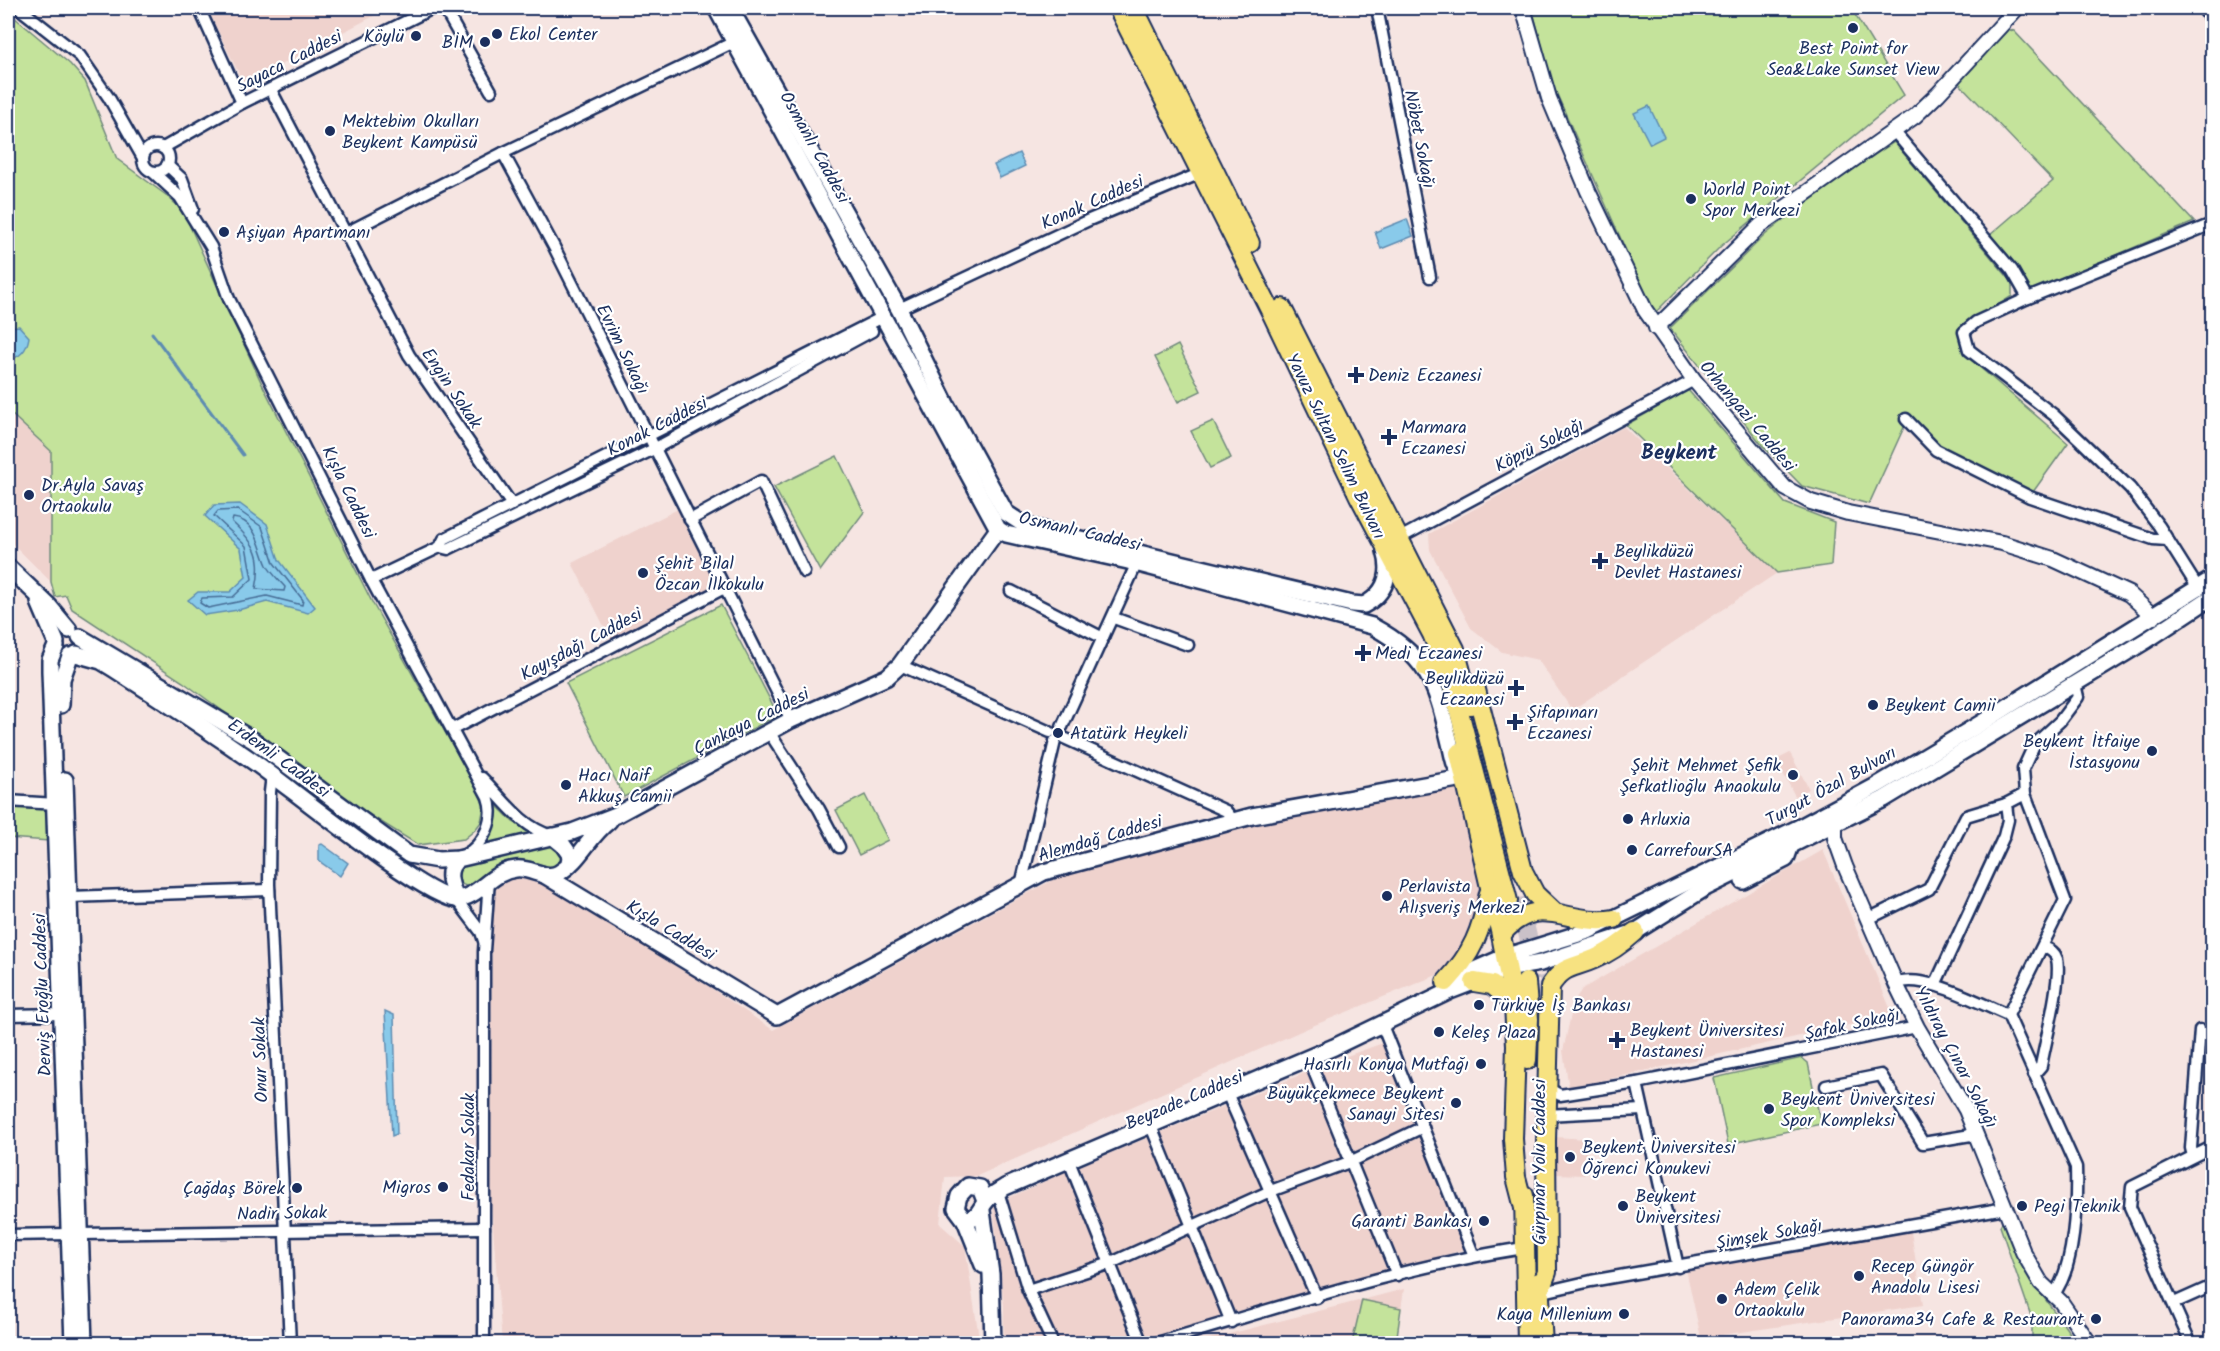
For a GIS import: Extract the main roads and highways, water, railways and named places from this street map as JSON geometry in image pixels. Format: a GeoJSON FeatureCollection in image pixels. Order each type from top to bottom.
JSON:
{"type":"FeatureCollection","features":[{"type":"Feature","properties":{"kind":"main road","name":"Osmanlı Caddesi"},"geometry":{"type":"LineString","coordinates":[[716,8],[885,320],[1005,525],[1128,561],[1359,622],[1386,634],[1426,668],[1442,710],[1455,769],[1463,778]]}},
{"type":"Feature","properties":{"kind":"main road","name":"Osmanlı Caddesi"},"geometry":{"type":"LineString","coordinates":[[730,8],[811,156],[899,309],[1005,525]]}},
{"type":"Feature","properties":{"kind":"main road","name":"Yavuz Sultan Selim Bulvarı"},"geometry":{"type":"LineString","coordinates":[[1118,8],[1390,539],[1458,657],[1513,898]]}},
{"type":"Feature","properties":{"kind":"main road","name":"Yavuz Sultan Selim Bulvarı"},"geometry":{"type":"LineString","coordinates":[[1134,8],[1390,539],[1451,679],[1513,898]]}},
{"type":"Feature","properties":{"kind":"main road"},"geometry":{"type":"LineString","coordinates":[[885,320],[885,306],[899,309]]}},
{"type":"Feature","properties":{"kind":"main road","name":"Osmanlı Caddesi"},"geometry":{"type":"LineString","coordinates":[[1005,525],[1026,526],[1239,579],[1352,604],[1364,604],[1373,600],[1386,582],[1390,539]]}},
{"type":"Feature","properties":{"kind":"main road","name":"Çankaya Caddesi"},"geometry":{"type":"LineString","coordinates":[[458,859],[552,836],[616,815],[791,720],[887,677],[900,665],[1005,525]]}},
{"type":"Feature","properties":{"kind":"main road"},"geometry":{"type":"LineString","coordinates":[[10,572],[33,592],[45,614],[56,644],[61,654],[73,655],[82,645],[74,634],[59,634],[56,644]]}},
{"type":"Feature","properties":{"kind":"main road","name":"Turgut Özal Bulvarı"},"geometry":{"type":"LineString","coordinates":[[1380,1021],[1446,982],[1506,963],[1614,919],[1781,842],[1829,828],[2147,640],[2165,616],[2212,579]]}},
{"type":"Feature","properties":{"kind":"main road","name":"Erdemli Caddesi"},"geometry":{"type":"LineString","coordinates":[[33,592],[74,634],[253,740],[409,855],[438,860],[458,859]]}},
{"type":"Feature","properties":{"kind":"main road","name":"Turgut Özal Bulvarı"},"geometry":{"type":"LineString","coordinates":[[1506,963],[1540,963],[1635,932],[1664,916],[1683,900],[2139,626],[2212,597]]}},
{"type":"Feature","properties":{"kind":"main road"},"geometry":{"type":"LineString","coordinates":[[2139,626],[2147,640]]}},
{"type":"Feature","properties":{"kind":"main road","name":"Derviş Eroğlu Caddesi"},"geometry":{"type":"LineString","coordinates":[[56,644],[50,665],[61,805]]}},
{"type":"Feature","properties":{"kind":"main road","name":"Erdemli Caddesi"},"geometry":{"type":"LineString","coordinates":[[73,655],[114,669],[272,775],[406,873],[448,897],[456,898]]}},
{"type":"Feature","properties":{"kind":"main road","name":"Derviş Eroğlu Caddesi"},"geometry":{"type":"LineString","coordinates":[[73,655],[62,679],[61,805],[75,1234],[84,1344]]}},
{"type":"Feature","properties":{"kind":"main road"},"geometry":{"type":"LineString","coordinates":[[1426,668],[1451,679],[1447,686],[1447,697],[1463,778],[1490,888],[1474,946],[1446,982]]}},
{"type":"Feature","properties":{"kind":"main road","name":"Alemdağ Caddesi"},"geometry":{"type":"LineString","coordinates":[[777,1016],[1044,872],[1252,816],[1463,778]]}},
{"type":"Feature","properties":{"kind":"main road"},"geometry":{"type":"LineString","coordinates":[[1829,828],[1826,821],[1857,797]]}},
{"type":"Feature","properties":{"kind":"main road"},"geometry":{"type":"LineString","coordinates":[[546,876],[554,876],[569,865],[599,829],[616,815]]}},
{"type":"Feature","properties":{"kind":"main road"},"geometry":{"type":"LineString","coordinates":[[552,836],[570,855],[569,865]]}},
{"type":"Feature","properties":{"kind":"main road"},"geometry":{"type":"LineString","coordinates":[[456,898],[449,874],[451,867],[458,859]]}},
{"type":"Feature","properties":{"kind":"main road","name":"Kışla Caddesi"},"geometry":{"type":"LineString","coordinates":[[456,898],[472,894],[504,871],[530,869],[546,876],[777,1016]]}},
{"type":"Feature","properties":{"kind":"main road"},"geometry":{"type":"LineString","coordinates":[[1490,888],[1554,912],[1591,922],[1614,919]]}},
{"type":"Feature","properties":{"kind":"main road"},"geometry":{"type":"LineString","coordinates":[[1513,898],[1501,935],[1514,1003],[1516,1046],[1513,1139],[1516,1177],[1524,1208]]}},
{"type":"Feature","properties":{"kind":"main road"},"geometry":{"type":"LineString","coordinates":[[1501,935],[1519,920],[1532,913],[1554,912]]}},
{"type":"Feature","properties":{"kind":"main road"},"geometry":{"type":"LineString","coordinates":[[1539,1293],[1547,1272],[1546,1115],[1551,986],[1566,968],[1594,959],[1622,944],[1635,932]]}},
{"type":"Feature","properties":{"kind":"main road"},"geometry":{"type":"LineString","coordinates":[[965,1220],[977,1216],[990,1200],[1228,1096],[1380,1021],[1474,982],[1506,963]]}},
{"type":"Feature","properties":{"kind":"main road","name":"Gürpınar Yolu Caddesi"},"geometry":{"type":"LineString","coordinates":[[1527,1344],[1524,1208],[1532,981],[1541,1012],[1536,1131],[1539,1293],[1543,1344]]}},
{"type":"Feature","properties":{"kind":"main road"},"geometry":{"type":"LineString","coordinates":[[1474,982],[1492,985],[1508,995],[1514,1003]]}},
{"type":"Feature","properties":{"kind":"main road"},"geometry":{"type":"LineString","coordinates":[[987,1344],[988,1296],[985,1275],[965,1220],[958,1214],[955,1202],[964,1189],[998,1180],[1335,1042]]}},
{"type":"Feature","properties":{"kind":"main road"},"geometry":{"type":"LineString","coordinates":[[977,1186],[990,1200],[993,1344]]}},
{"type":"Feature","properties":{"kind":"main road","name":"Derviş Eroğlu Caddesi"},"geometry":{"type":"LineString","coordinates":[[73,1344],[75,1234]]}},
{"type":"Feature","properties":{"kind":"main road"},"geometry":{"type":"LineString","coordinates":[[1516,1344],[1524,1279]]}},
{"type":"Feature","properties":{"kind":"water"},"geometry":{"type":"Polygon","coordinates":[[[1649,106],[1664,137],[1650,144],[1634,113],[1649,106]]]}},
{"type":"Feature","properties":{"kind":"water"},"geometry":{"type":"Polygon","coordinates":[[[1019,153],[1025,166],[1000,178],[994,165],[1019,153]]]}},
{"type":"Feature","properties":{"kind":"water"},"geometry":{"type":"Polygon","coordinates":[[[1407,219],[1413,236],[1381,249],[1375,232],[1407,219]]]}},
{"type":"Feature","properties":{"kind":"water"},"geometry":{"type":"Polygon","coordinates":[[[19,326],[29,337],[28,342],[19,355],[8,359],[8,327],[19,326]]]}},
{"type":"Feature","properties":{"kind":"water"},"geometry":{"type":"Polygon","coordinates":[[[240,504],[267,524],[279,560],[315,607],[308,613],[267,602],[238,610],[205,615],[188,600],[198,592],[230,592],[246,577],[241,549],[205,516],[214,505],[240,504]]]}},
{"type":"Feature","properties":{"kind":"water"},"geometry":{"type":"Polygon","coordinates":[[[322,844],[348,863],[340,876],[319,861],[319,845],[322,844]]]}},
{"type":"Feature","properties":{"kind":"water"},"geometry":{"type":"Polygon","coordinates":[[[385,1011],[394,1015],[397,1134],[392,1136],[385,1011]]]}},
{"type":"Feature","properties":{"kind":"waterway"},"geometry":{"type":"LineString","coordinates":[[152,333],[243,455]]}},
{"type":"Feature","properties":{"kind":"tunnel"},"geometry":{"type":"LineString","coordinates":[[1519,898],[1538,980]]}},
{"type":"Feature","properties":{"kind":"place","name":"Best Point for Sea&Lake Sunset View"},"geometry":{"type":"Point","coordinates":[1853,28]}},
{"type":"Feature","properties":{"kind":"place","name":"Ekol Center"},"geometry":{"type":"Point","coordinates":[497,34]}},
{"type":"Feature","properties":{"kind":"place","name":"Köylü"},"geometry":{"type":"Point","coordinates":[416,36]}},
{"type":"Feature","properties":{"kind":"place","name":"BİM"},"geometry":{"type":"Point","coordinates":[485,42]}},
{"type":"Feature","properties":{"kind":"place","name":"Mektebim Okulları Beykent Kampüsü"},"geometry":{"type":"Point","coordinates":[330,131]}},
{"type":"Feature","properties":{"kind":"place","name":"World Point Spor Merkezi"},"geometry":{"type":"Point","coordinates":[1691,199]}},
{"type":"Feature","properties":{"kind":"place","name":"Aşiyan Apartmanı"},"geometry":{"type":"Point","coordinates":[224,232]}},
{"type":"Feature","properties":{"kind":"place","name":"Deniz Eczanesi"},"geometry":{"type":"Point","coordinates":[1356,375]}},
{"type":"Feature","properties":{"kind":"place","name":"Marmara Eczanesi"},"geometry":{"type":"Point","coordinates":[1389,437]}},
{"type":"Feature","properties":{"kind":"place","name":"Dr.Ayla Savaş Ortaokulu"},"geometry":{"type":"Point","coordinates":[29,495]}},
{"type":"Feature","properties":{"kind":"place","name":"Beylikdüzü Devlet Hastanesi"},"geometry":{"type":"Point","coordinates":[1600,561]}},
{"type":"Feature","properties":{"kind":"place","name":"Şehit Bilal Özcan İlkokulu"},"geometry":{"type":"Point","coordinates":[643,573]}},
{"type":"Feature","properties":{"kind":"place","name":"Medi Eczanesi"},"geometry":{"type":"Point","coordinates":[1363,653]}},
{"type":"Feature","properties":{"kind":"place","name":"Beylikdüzü Eczanesi"},"geometry":{"type":"Point","coordinates":[1516,688]}},
{"type":"Feature","properties":{"kind":"place","name":"Beykent Camii"},"geometry":{"type":"Point","coordinates":[1873,705]}},
{"type":"Feature","properties":{"kind":"place","name":"Şifapınarı Eczanesi"},"geometry":{"type":"Point","coordinates":[1515,722]}},
{"type":"Feature","properties":{"kind":"place","name":"Atatürk Heykeli"},"geometry":{"type":"Point","coordinates":[1058,733]}},
{"type":"Feature","properties":{"kind":"place","name":"Beykent İtfaiye İstasyonu"},"geometry":{"type":"Point","coordinates":[2152,751]}},
{"type":"Feature","properties":{"kind":"place","name":"Şehit Mehmet Şefik Şefkatlioğlu Anaokulu"},"geometry":{"type":"Point","coordinates":[1793,775]}},
{"type":"Feature","properties":{"kind":"place","name":"Hacı Naif Akkuş Camii"},"geometry":{"type":"Point","coordinates":[566,785]}},
{"type":"Feature","properties":{"kind":"place","name":"Arluxia"},"geometry":{"type":"Point","coordinates":[1628,819]}},
{"type":"Feature","properties":{"kind":"place","name":"CarrefourSA"},"geometry":{"type":"Point","coordinates":[1632,850]}},
{"type":"Feature","properties":{"kind":"place","name":"Perlavista Alışveriş Merkezi"},"geometry":{"type":"Point","coordinates":[1387,896]}},
{"type":"Feature","properties":{"kind":"place","name":"Türkiye İş Bankası"},"geometry":{"type":"Point","coordinates":[1479,1005]}},
{"type":"Feature","properties":{"kind":"place","name":"Keleş Plaza"},"geometry":{"type":"Point","coordinates":[1439,1032]}},
{"type":"Feature","properties":{"kind":"place","name":"Beykent Üniversitesi Hastanesi"},"geometry":{"type":"Point","coordinates":[1617,1040]}},
{"type":"Feature","properties":{"kind":"place","name":"Hasırlı Konya Mutfağı"},"geometry":{"type":"Point","coordinates":[1481,1064]}},
{"type":"Feature","properties":{"kind":"place","name":"Büyükçekmece Beykent Sanayi Sitesi"},"geometry":{"type":"Point","coordinates":[1456,1103]}},
{"type":"Feature","properties":{"kind":"place","name":"Beykent Üniversitesi Spor Kompleksi"},"geometry":{"type":"Point","coordinates":[1769,1109]}},
{"type":"Feature","properties":{"kind":"place","name":"Beykent Üniversitesi Öğrenci Konukevi"},"geometry":{"type":"Point","coordinates":[1570,1157]}},
{"type":"Feature","properties":{"kind":"place","name":"Migros"},"geometry":{"type":"Point","coordinates":[443,1187]}},
{"type":"Feature","properties":{"kind":"place","name":"Çağdaş Börek"},"geometry":{"type":"Point","coordinates":[297,1188]}},
{"type":"Feature","properties":{"kind":"place","name":"Beykent Üniversitesi"},"geometry":{"type":"Point","coordinates":[1623,1206]}},
{"type":"Feature","properties":{"kind":"place","name":"Pegi Teknik"},"geometry":{"type":"Point","coordinates":[2022,1206]}},
{"type":"Feature","properties":{"kind":"place","name":"Garanti Bankası"},"geometry":{"type":"Point","coordinates":[1484,1221]}},
{"type":"Feature","properties":{"kind":"place","name":"Recep Güngör Anadolu Lisesi"},"geometry":{"type":"Point","coordinates":[1859,1276]}},
{"type":"Feature","properties":{"kind":"place","name":"Adem Çelik Ortaokulu"},"geometry":{"type":"Point","coordinates":[1722,1299]}},
{"type":"Feature","properties":{"kind":"place","name":"Kaya Millenium"},"geometry":{"type":"Point","coordinates":[1624,1314]}},
{"type":"Feature","properties":{"kind":"place","name":"Panorama34 Cafe & Restaurant"},"geometry":{"type":"Point","coordinates":[2096,1319]}},
{"type":"Feature","properties":{"kind":"district","name":"Beykent"},"geometry":{"type":"Point","coordinates":[1679,452]}}]}
